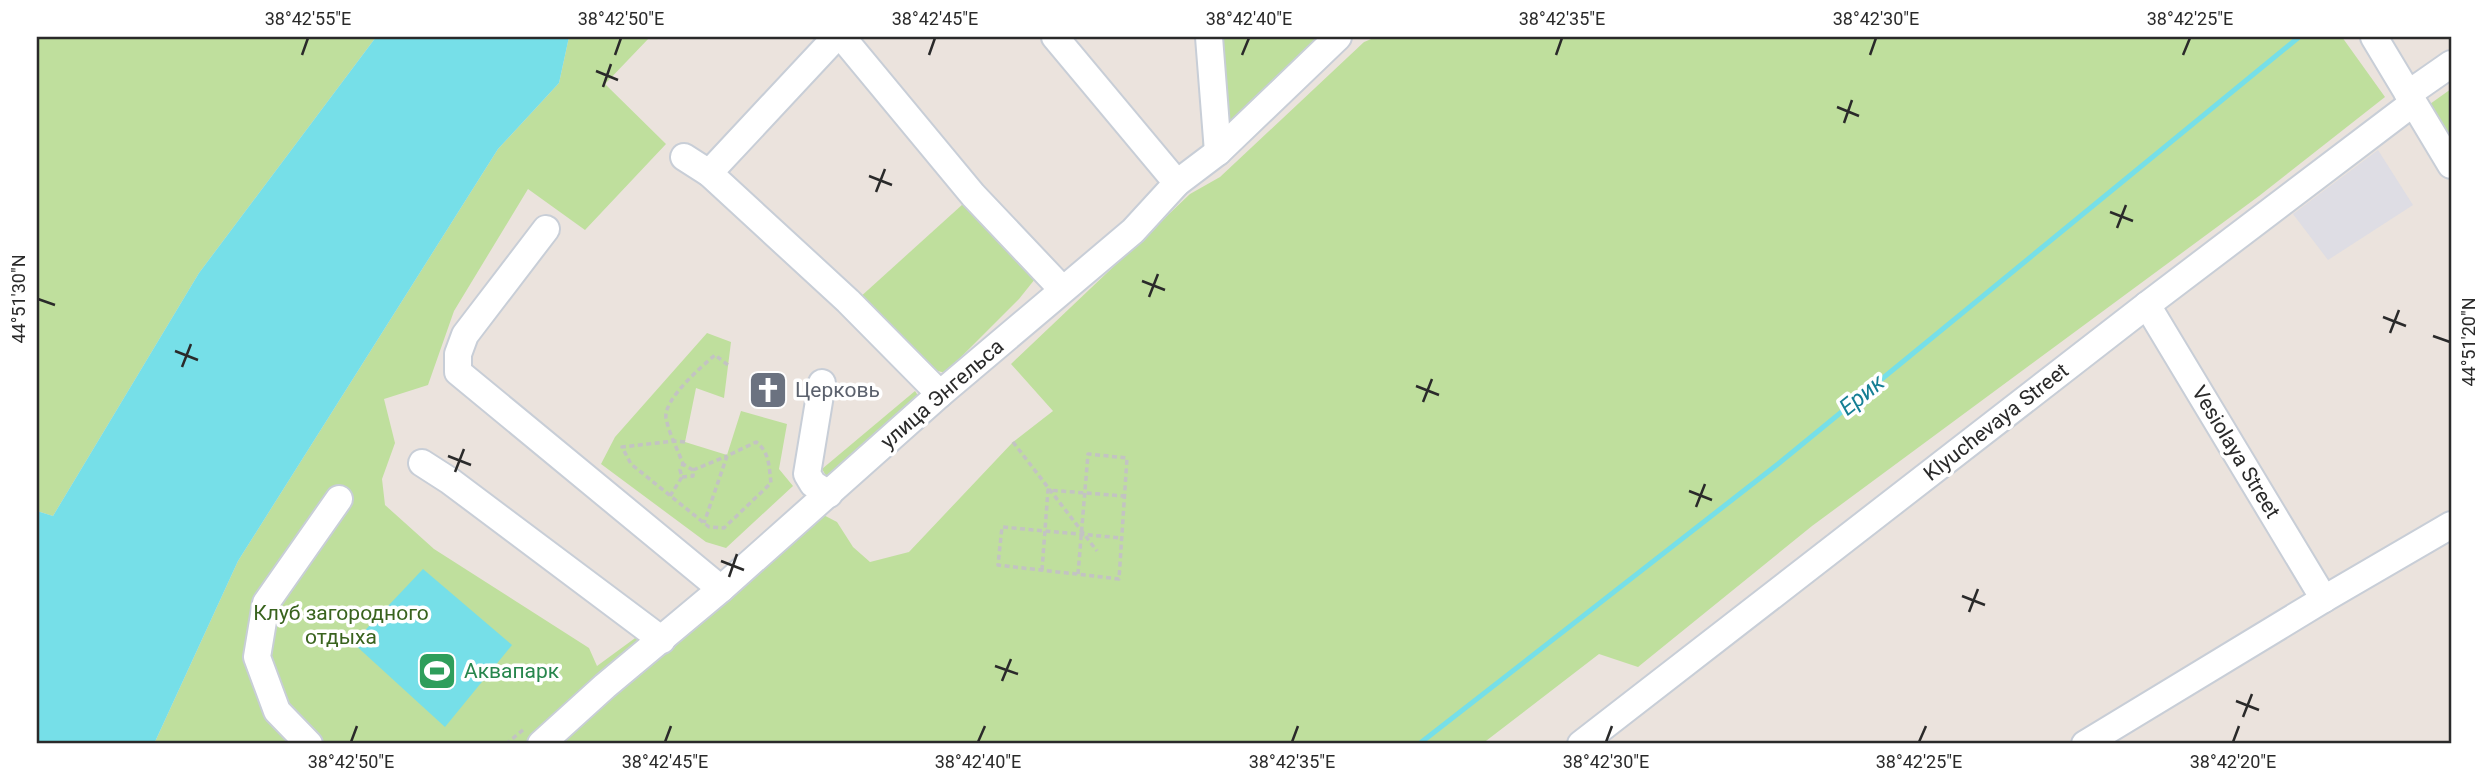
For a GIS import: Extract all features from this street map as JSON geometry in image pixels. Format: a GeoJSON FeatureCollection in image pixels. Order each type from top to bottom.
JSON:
{"type":"FeatureCollection","features":[{"type":"Feature","properties":{"kind":"street"},"geometry":{"type":"LineString","coordinates":[[709,173],[836,37]]}},
{"type":"Feature","properties":{"kind":"street"},"geometry":{"type":"LineString","coordinates":[[842,37],[973,195],[1062,289]]}},
{"type":"Feature","properties":{"kind":"street"},"geometry":{"type":"LineString","coordinates":[[1055,37],[1177,183]]}},
{"type":"Feature","properties":{"kind":"street"},"geometry":{"type":"LineString","coordinates":[[1209,37],[1218,152]]}},
{"type":"Feature","properties":{"kind":"street","name":"улица Энгельса"},"geometry":{"type":"LineString","coordinates":[[541,744],[605,686],[721,589],[940,394],[1133,230],[1177,183],[1218,152],[1338,37]]}},
{"type":"Feature","properties":{"kind":"street"},"geometry":{"type":"LineString","coordinates":[[2374,37],[2451,165]]}},
{"type":"Feature","properties":{"kind":"street","name":"Klyuchevaya Street"},"geometry":{"type":"LineString","coordinates":[[1581,744],[2147,305],[2451,64]]}},
{"type":"Feature","properties":{"kind":"street"},"geometry":{"type":"LineString","coordinates":[[684,157],[709,173],[848,301],[940,394]]}},
{"type":"Feature","properties":{"kind":"street"},"geometry":{"type":"LineString","coordinates":[[546,229],[465,335],[458,354],[458,372],[721,589]]}},
{"type":"Feature","properties":{"kind":"street","name":"Vesiolaya Street"},"geometry":{"type":"LineString","coordinates":[[2147,305],[2324,599]]}},
{"type":"Feature","properties":{"kind":"street"},"geometry":{"type":"LineString","coordinates":[[822,383],[807,474],[813,484],[829,494]]}},
{"type":"Feature","properties":{"kind":"street"},"geometry":{"type":"LineString","coordinates":[[422,463],[450,481],[662,640]]}},
{"type":"Feature","properties":{"kind":"street"},"geometry":{"type":"LineString","coordinates":[[309,744],[277,711],[257,657],[266,603],[339,499]]}},
{"type":"Feature","properties":{"kind":"street"},"geometry":{"type":"LineString","coordinates":[[2085,744],[2451,525]]}},
{"type":"Feature","properties":{"kind":"path"},"geometry":{"type":"LineString","coordinates":[[693,470],[683,464],[674,440],[666,415],[670,403],[697,371],[715,355],[728,365]]}},
{"type":"Feature","properties":{"kind":"path"},"geometry":{"type":"LineString","coordinates":[[685,442],[674,440],[622,447],[631,464],[709,527],[724,528],[771,483],[767,454],[757,442],[693,470]]}},
{"type":"Feature","properties":{"kind":"path"},"geometry":{"type":"LineString","coordinates":[[1013,442],[1097,551]]}},
{"type":"Feature","properties":{"kind":"path"},"geometry":{"type":"LineString","coordinates":[[1078,575],[1082,534],[1088,454],[1127,458],[1122,538],[1119,579],[1078,575],[998,565],[1002,527],[1082,534],[1122,538]]}},
{"type":"Feature","properties":{"kind":"path"},"geometry":{"type":"LineString","coordinates":[[704,523],[727,456]]}},
{"type":"Feature","properties":{"kind":"path"},"geometry":{"type":"LineString","coordinates":[[670,496],[682,477],[680,470],[683,464]]}},
{"type":"Feature","properties":{"kind":"path"},"geometry":{"type":"LineString","coordinates":[[682,477],[693,476],[693,470]]}},
{"type":"Feature","properties":{"kind":"path"},"geometry":{"type":"LineString","coordinates":[[1048,490],[1124,496]]}},
{"type":"Feature","properties":{"kind":"path"},"geometry":{"type":"LineString","coordinates":[[1042,570],[1048,490]]}},
{"type":"Feature","properties":{"kind":"shaded area"},"geometry":{"type":"Polygon","coordinates":[[[2378,150],[2413,205],[2328,260],[2293,214],[2378,150]]]}},
{"type":"Feature","properties":{"kind":"green space"},"geometry":{"type":"Polygon","coordinates":[[[37,37],[376,37],[199,273],[53,516],[37,511],[37,37]]]}},
{"type":"Feature","properties":{"kind":"green space","name":"Клуб загородного отдыха"},"geometry":{"type":"Polygon","coordinates":[[[569,37],[650,37],[605,84],[666,144],[585,230],[528,189],[454,311],[428,385],[384,399],[395,443],[382,479],[385,505],[434,549],[589,648],[597,666],[642,633],[648,640],[812,509],[837,522],[853,547],[870,562],[909,552],[1013,442],[1053,411],[1011,364],[1190,194],[1220,177],[1364,42],[1376,37],[2342,37],[2385,97],[2259,196],[1812,526],[1638,667],[1599,654],[1482,744],[154,744],[238,561],[498,149],[559,83],[569,37]]]}},
{"type":"Feature","properties":{"kind":"green space"},"geometry":{"type":"Polygon","coordinates":[[[1198,37],[1325,37],[1203,152],[1198,37]]]}},
{"type":"Feature","properties":{"kind":"green space"},"geometry":{"type":"Polygon","coordinates":[[[2451,89],[2451,140],[2430,104],[2451,89]]]}},
{"type":"Feature","properties":{"kind":"green space"},"geometry":{"type":"Polygon","coordinates":[[[963,204],[1035,279],[1019,299],[945,373],[931,369],[858,299],[963,204]]]}},
{"type":"Feature","properties":{"kind":"green space"},"geometry":{"type":"Polygon","coordinates":[[[707,333],[731,342],[724,398],[696,388],[685,442],[727,455],[741,411],[787,424],[779,469],[793,486],[726,548],[706,542],[601,464],[615,437],[707,333]]]}},
{"type":"Feature","properties":{"kind":"green space"},"geometry":{"type":"Polygon","coordinates":[[[915,391],[921,400],[828,479],[822,469],[915,391]]]}},
{"type":"Feature","properties":{"kind":"water"},"geometry":{"type":"Polygon","coordinates":[[[376,37],[569,37],[559,83],[498,149],[238,561],[154,744],[37,744],[37,511],[53,516],[199,273],[376,37]]]}},
{"type":"Feature","properties":{"kind":"water","name":"Аквапарк"},"geometry":{"type":"Polygon","coordinates":[[[423,569],[512,645],[445,727],[353,643],[423,569]]]}},
{"type":"Feature","properties":{"kind":"waterway","name":"Ерик"},"geometry":{"type":"LineString","coordinates":[[1419,744],[1778,464],[2299,37]]}},
{"type":"Feature","properties":{"kind":"place","name":"Церковь"},"geometry":{"type":"Point","coordinates":[768,390]}},
{"type":"Feature","properties":{"kind":"place","name":"Аквапарк"},"geometry":{"type":"Point","coordinates":[437,671]}}]}
